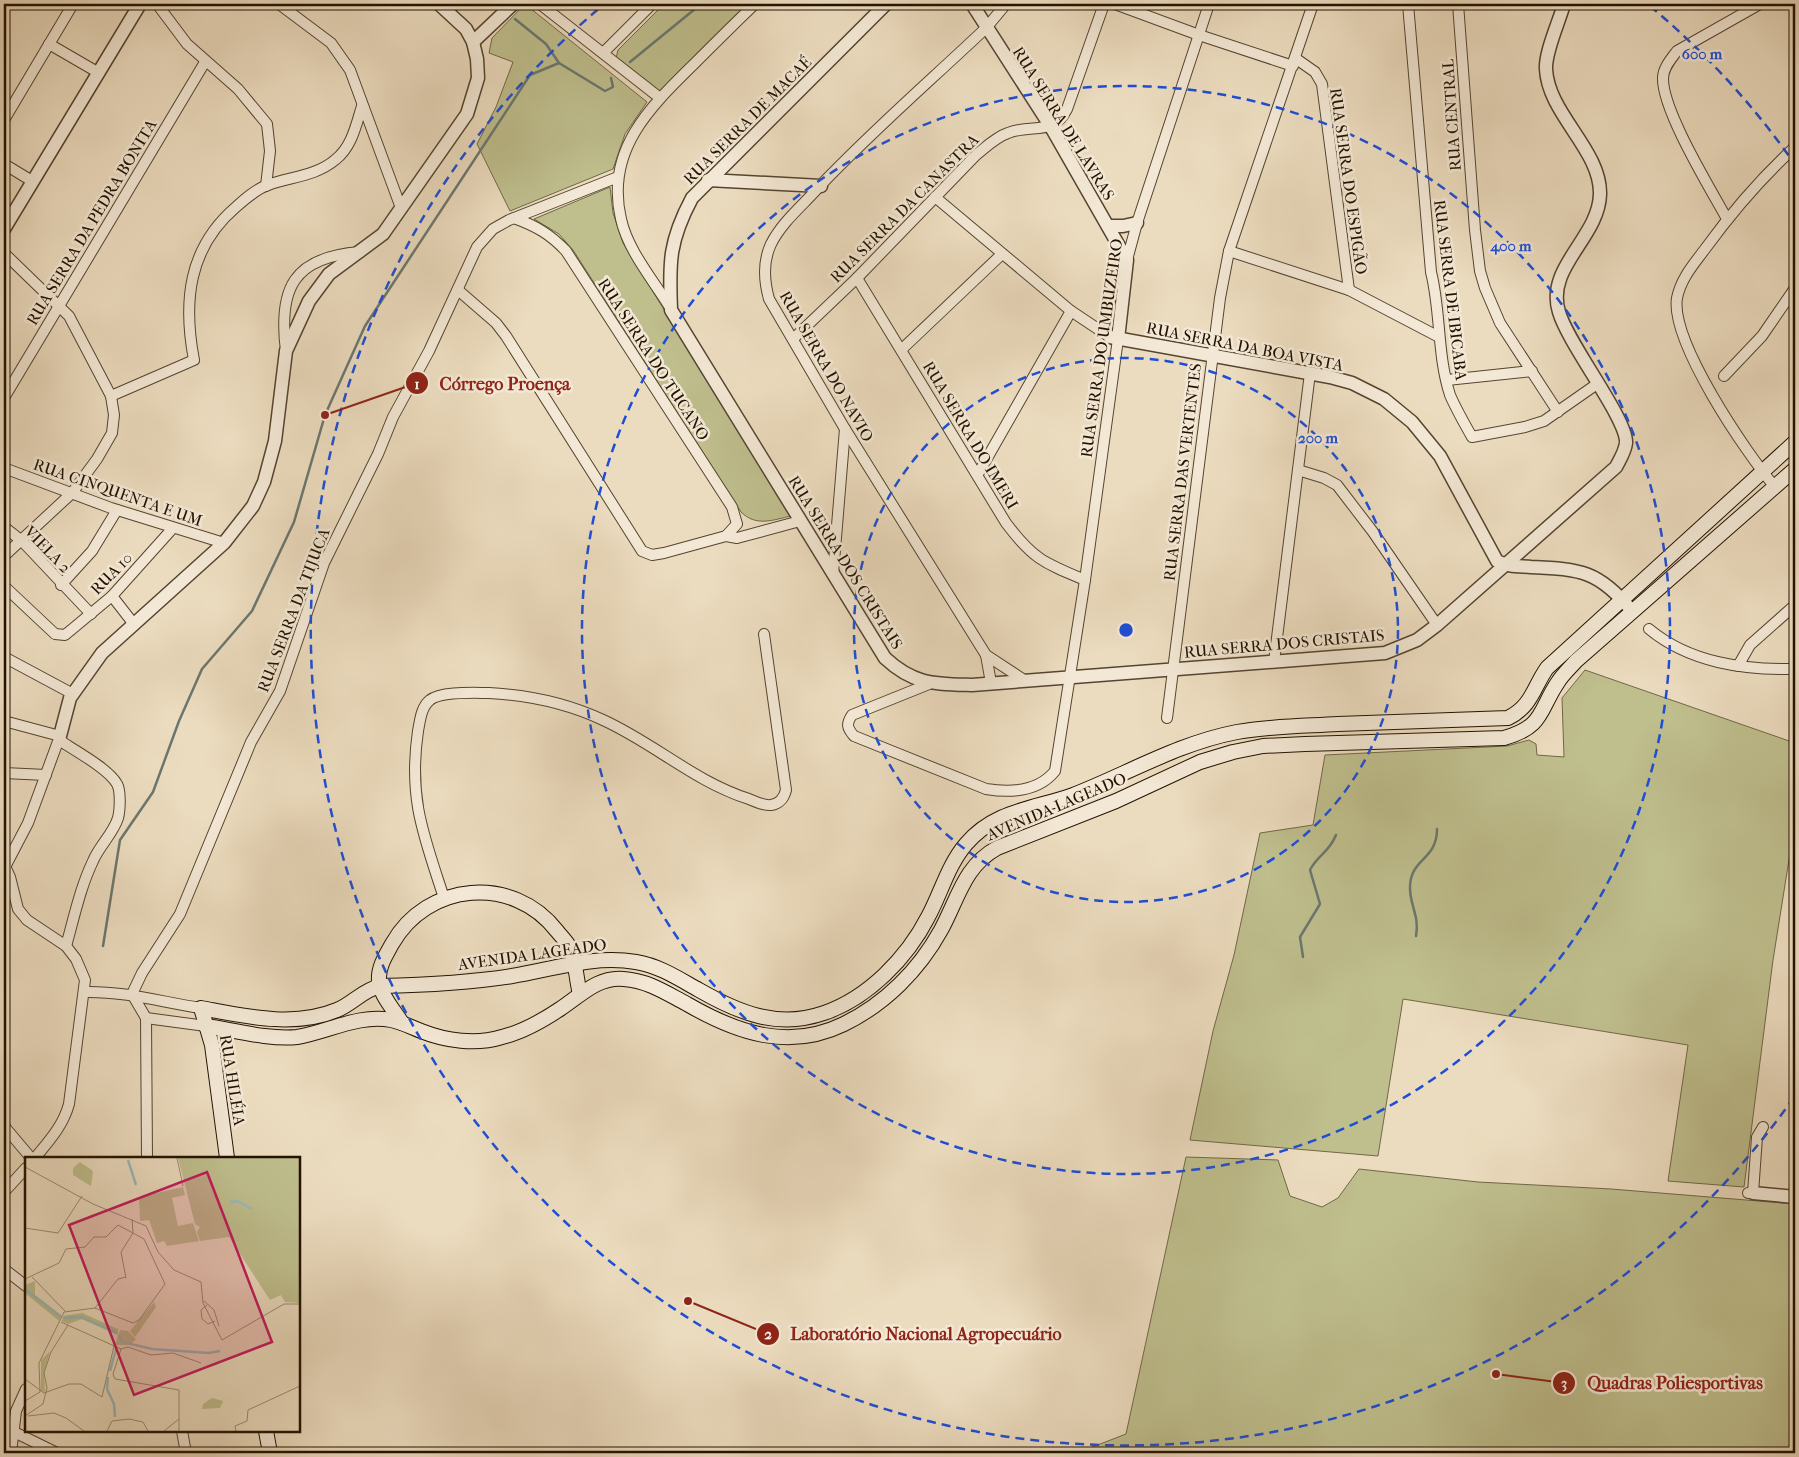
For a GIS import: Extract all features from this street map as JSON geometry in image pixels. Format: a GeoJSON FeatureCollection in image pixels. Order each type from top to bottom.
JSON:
{"type":"FeatureCollection","features":[{"type":"Feature","properties":{"kind":"main road"},"geometry":{"type":"LineString","coordinates":[[1514,736],[1508,718],[1524,708],[1544,673],[1568,648],[1795,442]]}},
{"type":"Feature","properties":{"kind":"main road","name":"AVENIDA LAGEADO"},"geometry":{"type":"LineString","coordinates":[[206,1026],[285,1038],[366,1019],[392,1020],[443,1038],[475,1040],[501,1038],[530,1027],[591,986],[622,978],[657,986],[698,1011],[748,1033],[787,1039],[808,1036],[846,1023],[888,994],[907,978],[933,944],[966,876],[986,854],[996,848],[1116,801],[1200,762],[1233,752],[1288,745],[1504,738],[1514,736],[1540,716],[1558,681],[1576,661],[1795,469]]}},
{"type":"Feature","properties":{"kind":"main road","name":"AVENIDA LAGEADO"},"geometry":{"type":"LineString","coordinates":[[201,1008],[248,1016],[292,1019],[337,1010],[369,990],[380,986],[470,982],[573,963],[610,959],[648,964],[676,976],[746,1013],[782,1021],[809,1018],[828,1012],[858,996],[880,979],[905,952],[918,934],[952,864],[965,845],[983,828],[1010,812],[1069,796],[1172,752],[1236,732],[1321,725],[1508,718]]}},
{"type":"Feature","properties":{"kind":"main road"},"geometry":{"type":"LineString","coordinates":[[402,1023],[380,986],[382,964],[398,934],[409,920],[426,906],[444,898],[464,893],[483,892],[518,900],[536,910],[550,921],[570,946],[580,994]]}},
{"type":"Feature","properties":{"kind":"main road","name":"RUA HILÉIA"},"geometry":{"type":"LineString","coordinates":[[201,1008],[212,1045],[227,1157]]}},
{"type":"Feature","properties":{"kind":"main road"},"geometry":{"type":"LineString","coordinates":[[266,1432],[270,1453]]}},
{"type":"Feature","properties":{"kind":"street"},"geometry":{"type":"LineString","coordinates":[[4,8],[6,4]]}},
{"type":"Feature","properties":{"kind":"street"},"geometry":{"type":"LineString","coordinates":[[4,120],[73,4]]}},
{"type":"Feature","properties":{"kind":"street"},"geometry":{"type":"LineString","coordinates":[[4,229],[140,4]]}},
{"type":"Feature","properties":{"kind":"street"},"geometry":{"type":"LineString","coordinates":[[157,4],[188,44],[205,62],[238,89],[267,124],[270,151],[266,186]]}},
{"type":"Feature","properties":{"kind":"street"},"geometry":{"type":"LineString","coordinates":[[279,4],[331,43],[350,70],[401,208]]}},
{"type":"Feature","properties":{"kind":"street"},"geometry":{"type":"LineString","coordinates":[[286,350],[309,301],[318,287],[329,274],[383,234],[467,114],[478,78],[477,59],[473,42],[466,29],[439,4]]}},
{"type":"Feature","properties":{"kind":"street"},"geometry":{"type":"LineString","coordinates":[[473,42],[513,4]]}},
{"type":"Feature","properties":{"kind":"street"},"geometry":{"type":"LineString","coordinates":[[540,4],[660,98]]}},
{"type":"Feature","properties":{"kind":"street"},"geometry":{"type":"LineString","coordinates":[[603,53],[652,4]]}},
{"type":"Feature","properties":{"kind":"street"},"geometry":{"type":"LineString","coordinates":[[671,310],[641,261],[621,220],[618,177],[626,147],[636,127],[660,98],[755,4]]}},
{"type":"Feature","properties":{"kind":"street","name":"RUA SERRA DE MACAÉ"},"geometry":{"type":"LineString","coordinates":[[671,310],[671,249],[680,220],[692,198],[886,4]]}},
{"type":"Feature","properties":{"kind":"street","name":"RUA SERRA DE LAVRAS"},"geometry":{"type":"LineString","coordinates":[[972,4],[1051,127],[1128,260]]}},
{"type":"Feature","properties":{"kind":"street","name":"RUA SERRA DO NAVIO"},"geometry":{"type":"LineString","coordinates":[[991,683],[986,655],[845,429],[769,299],[764,283],[766,262],[771,244],[784,224],[821,186],[986,28],[1006,4]]}},
{"type":"Feature","properties":{"kind":"street"},"geometry":{"type":"LineString","coordinates":[[1051,127],[1059,122],[1067,109],[1104,4]]}},
{"type":"Feature","properties":{"kind":"street","name":"RUA SERRA DO ESPIGÃO"},"geometry":{"type":"LineString","coordinates":[[1115,4],[1198,35],[1294,62],[1316,72],[1322,84],[1349,290]]}},
{"type":"Feature","properties":{"kind":"street","name":"RUA SERRA DO UMBUZEIRO"},"geometry":{"type":"LineString","coordinates":[[1071,676],[1085,580],[1114,338],[1128,260],[1137,223],[1209,4]]}},
{"type":"Feature","properties":{"kind":"street","name":"RUA SERRA DAS VERTENTES"},"geometry":{"type":"LineString","coordinates":[[1167,718],[1212,355],[1229,251],[1313,4]]}},
{"type":"Feature","properties":{"kind":"street","name":"RUA SERRA DE IBICABA"},"geometry":{"type":"LineString","coordinates":[[1408,4],[1431,272],[1439,311],[1439,337],[1447,380],[1456,407],[1472,437],[1524,427],[1544,421],[1597,384]]}},
{"type":"Feature","properties":{"kind":"street","name":"RUA CENTRAL"},"geometry":{"type":"LineString","coordinates":[[1458,4],[1475,230],[1480,271],[1500,323],[1558,412]]}},
{"type":"Feature","properties":{"kind":"street","name":"RUA SERRA DOS CRISTAIS"},"geometry":{"type":"LineString","coordinates":[[671,310],[832,574],[886,658],[904,673],[929,684],[991,683],[1386,653],[1417,640],[1437,626],[1507,566],[1616,467],[1624,454],[1626,441],[1620,421],[1566,332],[1556,303],[1559,282],[1564,270],[1588,233],[1595,217],[1600,194],[1594,170],[1553,94],[1546,70],[1548,54],[1564,4]]}},
{"type":"Feature","properties":{"kind":"street"},"geometry":{"type":"LineString","coordinates":[[1727,218],[1686,143],[1663,88],[1663,76],[1669,60],[1677,51],[1760,4]]}},
{"type":"Feature","properties":{"kind":"street"},"geometry":{"type":"LineString","coordinates":[[49,44],[99,73]]}},
{"type":"Feature","properties":{"kind":"street","name":"RUA SERRA DA PEDRA BONITA"},"geometry":{"type":"LineString","coordinates":[[4,398],[205,62]]}},
{"type":"Feature","properties":{"kind":"street"},"geometry":{"type":"LineString","coordinates":[[110,396],[194,360],[188,310],[194,270],[208,238],[228,214],[266,186],[300,178],[335,160],[350,141],[362,106]]}},
{"type":"Feature","properties":{"kind":"street","name":"RUA SERRA DA CANASTRA"},"geometry":{"type":"LineString","coordinates":[[793,339],[857,278],[976,155],[997,138],[1025,128],[1051,127]]}},
{"type":"Feature","properties":{"kind":"street"},"geometry":{"type":"LineString","coordinates":[[1775,487],[1762,472],[1708,389],[1681,330],[1677,313],[1677,299],[1686,274],[1727,218],[1758,182],[1795,147]]}},
{"type":"Feature","properties":{"kind":"street"},"geometry":{"type":"LineString","coordinates":[[4,164],[32,181]]}},
{"type":"Feature","properties":{"kind":"street","name":"RUA SERRA DA TIJUCA"},"geometry":{"type":"LineString","coordinates":[[132,994],[142,973],[180,914],[251,742],[280,691],[324,563],[378,454],[392,417],[430,351],[477,247],[493,229],[514,218],[618,177]]}},
{"type":"Feature","properties":{"kind":"street"},"geometry":{"type":"LineString","coordinates":[[708,180],[821,186]]}},
{"type":"Feature","properties":{"kind":"street","name":"RUA SERRA DA BOA VISTA"},"geometry":{"type":"LineString","coordinates":[[935,197],[1071,311],[1114,338],[1310,373],[1352,383],[1370,390],[1384,399],[1412,422],[1440,456],[1494,557],[1507,566]]}},
{"type":"Feature","properties":{"kind":"street","name":"RUA SERRA DO TUCANO"},"geometry":{"type":"LineString","coordinates":[[514,218],[537,226],[551,235],[566,251],[732,507],[737,524],[726,536]]}},
{"type":"Feature","properties":{"kind":"street"},"geometry":{"type":"LineString","coordinates":[[1108,226],[1123,226],[1137,223]]}},
{"type":"Feature","properties":{"kind":"street"},"geometry":{"type":"LineString","coordinates":[[1229,251],[1349,290],[1439,337]]}},
{"type":"Feature","properties":{"kind":"street"},"geometry":{"type":"LineString","coordinates":[[34,1157],[58,1130],[65,1118],[69,1104],[85,980],[76,959],[66,946],[26,920],[22,915],[15,901],[4,866],[28,823],[60,738],[64,713],[73,694],[102,652],[132,623],[224,543],[253,506],[264,482],[275,441],[286,350],[283,320],[285,302],[298,276],[314,262],[343,253],[360,252]]}},
{"type":"Feature","properties":{"kind":"street"},"geometry":{"type":"LineString","coordinates":[[4,253],[59,304],[75,326],[110,396],[114,415],[112,433],[97,459],[72,494],[4,556]]}},
{"type":"Feature","properties":{"kind":"street"},"geometry":{"type":"LineString","coordinates":[[902,349],[1002,254]]}},
{"type":"Feature","properties":{"kind":"street","name":"RUA SERRA DO IMERI"},"geometry":{"type":"LineString","coordinates":[[857,278],[902,349],[1006,523],[1034,556],[1048,565],[1085,580]]}},
{"type":"Feature","properties":{"kind":"street"},"geometry":{"type":"LineString","coordinates":[[1724,376],[1762,336],[1795,288]]}},
{"type":"Feature","properties":{"kind":"street"},"geometry":{"type":"LineString","coordinates":[[458,290],[496,323],[506,336],[642,551],[652,555],[664,553],[726,536],[737,538],[800,521]]}},
{"type":"Feature","properties":{"kind":"street"},"geometry":{"type":"LineString","coordinates":[[978,474],[1071,311]]}},
{"type":"Feature","properties":{"kind":"street"},"geometry":{"type":"LineString","coordinates":[[1447,380],[1532,371]]}},
{"type":"Feature","properties":{"kind":"street"},"geometry":{"type":"LineString","coordinates":[[1274,662],[1310,373]]}},
{"type":"Feature","properties":{"kind":"street"},"geometry":{"type":"LineString","coordinates":[[832,574],[845,429]]}},
{"type":"Feature","properties":{"kind":"street","name":"RUA CINQUENTA E UM"},"geometry":{"type":"LineString","coordinates":[[4,468],[117,510],[224,543]]}},
{"type":"Feature","properties":{"kind":"street"},"geometry":{"type":"LineString","coordinates":[[1298,470],[1318,476],[1337,485],[1373,532],[1437,626]]}},
{"type":"Feature","properties":{"kind":"street"},"geometry":{"type":"LineString","coordinates":[[61,585],[92,551],[117,510]]}},
{"type":"Feature","properties":{"kind":"street","name":"VIELA 2"},"geometry":{"type":"LineString","coordinates":[[4,527],[22,541],[61,585],[91,614]]}},
{"type":"Feature","properties":{"kind":"street","name":"RUA 10"},"geometry":{"type":"LineString","coordinates":[[4,586],[54,634],[66,636],[112,596],[174,528]]}},
{"type":"Feature","properties":{"kind":"street"},"geometry":{"type":"LineString","coordinates":[[1507,566],[1569,569],[1586,573],[1600,580],[1623,600],[1632,611]]}},
{"type":"Feature","properties":{"kind":"street"},"geometry":{"type":"LineString","coordinates":[[112,596],[132,623]]}},
{"type":"Feature","properties":{"kind":"street"},"geometry":{"type":"LineString","coordinates":[[1738,666],[1750,645],[1795,606]]}},
{"type":"Feature","properties":{"kind":"street"},"geometry":{"type":"LineString","coordinates":[[1649,629],[1665,642],[1685,653],[1738,666],[1763,669],[1795,669]]}},
{"type":"Feature","properties":{"kind":"street"},"geometry":{"type":"LineString","coordinates":[[444,898],[425,845],[416,790],[415,759],[419,728],[423,708],[429,701],[441,696],[482,693],[523,696],[563,705],[618,727],[684,770],[716,786],[764,804],[773,805],[781,800],[786,790],[764,634]]}},
{"type":"Feature","properties":{"kind":"street","name":"RUA SERRA DO NAVIO"},"geometry":{"type":"LineString","coordinates":[[986,655],[1024,680]]}},
{"type":"Feature","properties":{"kind":"street"},"geometry":{"type":"LineString","coordinates":[[4,657],[73,694]]}},
{"type":"Feature","properties":{"kind":"street"},"geometry":{"type":"LineString","coordinates":[[929,684],[852,715],[847,722],[848,729],[854,736],[967,783],[1006,792],[1036,786],[1049,778],[1055,770],[1071,676]]}},
{"type":"Feature","properties":{"kind":"street"},"geometry":{"type":"LineString","coordinates":[[4,721],[60,738],[111,776],[118,785],[118,817],[114,828],[94,859],[85,879],[66,946]]}},
{"type":"Feature","properties":{"kind":"street"},"geometry":{"type":"LineString","coordinates":[[4,773],[46,775]]}},
{"type":"Feature","properties":{"kind":"street"},"geometry":{"type":"LineString","coordinates":[[84,992],[132,994],[146,1018],[148,1157]]}},
{"type":"Feature","properties":{"kind":"street","name":"AVENIDA LAGEADO"},"geometry":{"type":"LineString","coordinates":[[132,994],[201,1008]]}},
{"type":"Feature","properties":{"kind":"street","name":"AVENIDA LAGEADO"},"geometry":{"type":"LineString","coordinates":[[146,1018],[206,1026]]}},
{"type":"Feature","properties":{"kind":"street"},"geometry":{"type":"LineString","coordinates":[[4,1126],[32,1157]]}},
{"type":"Feature","properties":{"kind":"street"},"geometry":{"type":"LineString","coordinates":[[1763,1127],[1757,1136],[1750,1193],[1795,1197]]}},
{"type":"Feature","properties":{"kind":"street"},"geometry":{"type":"LineString","coordinates":[[4,1192],[25,1169]]}},
{"type":"Feature","properties":{"kind":"street"},"geometry":{"type":"LineString","coordinates":[[4,1269],[25,1285]]}},
{"type":"Feature","properties":{"kind":"street"},"geometry":{"type":"LineString","coordinates":[[11,1453],[12,1431],[16,1410],[25,1392]]}},
{"type":"Feature","properties":{"kind":"street"},"geometry":{"type":"LineString","coordinates":[[12,1431],[56,1453]]}},
{"type":"Feature","properties":{"kind":"street"},"geometry":{"type":"LineString","coordinates":[[182,1432],[186,1453]]}},
{"type":"Feature","properties":{"kind":"shaded area"},"geometry":{"type":"Polygon","coordinates":[[[525,4],[647,102],[625,134],[613,169],[510,211],[477,144],[496,107],[513,62],[489,53],[492,38],[525,4]]]}},
{"type":"Feature","properties":{"kind":"shaded area"},"geometry":{"type":"Polygon","coordinates":[[[664,4],[751,4],[659,91],[616,58],[618,50],[664,4]]]}},
{"type":"Feature","properties":{"kind":"shaded area"},"geometry":{"type":"Polygon","coordinates":[[[610,187],[613,213],[623,243],[791,516],[759,521],[747,517],[741,512],[573,250],[559,234],[534,219],[610,187]]]}},
{"type":"Feature","properties":{"kind":"shaded area"},"geometry":{"type":"Polygon","coordinates":[[[1585,670],[1795,743],[1795,822],[1773,960],[1744,1187],[1668,1181],[1688,1045],[1403,999],[1378,1156],[1190,1140],[1213,1031],[1234,955],[1260,833],[1313,825],[1325,755],[1507,746],[1529,740],[1536,744],[1537,755],[1564,757],[1562,698],[1585,670]]]}},
{"type":"Feature","properties":{"kind":"shaded area"},"geometry":{"type":"Polygon","coordinates":[[[1186,1157],[1278,1160],[1290,1196],[1322,1207],[1338,1198],[1359,1169],[1478,1182],[1611,1189],[1795,1204],[1795,1453],[1077,1453],[1126,1434],[1186,1157]]]}},
{"type":"Feature","properties":{"kind":"waterway"},"geometry":{"type":"LineString","coordinates":[[630,62],[701,4]]}},
{"type":"Feature","properties":{"kind":"waterway"},"geometry":{"type":"LineString","coordinates":[[515,19],[546,44],[559,63]]}},
{"type":"Feature","properties":{"kind":"waterway"},"geometry":{"type":"LineString","coordinates":[[103,946],[120,840],[153,792],[179,721],[202,669],[252,611],[294,522],[325,415],[365,326],[530,75],[559,63],[605,91],[613,87],[611,78]]}},
{"type":"Feature","properties":{"kind":"waterway"},"geometry":{"type":"LineString","coordinates":[[1416,936],[1417,922],[1410,892],[1411,877],[1433,847],[1437,829]]}},
{"type":"Feature","properties":{"kind":"waterway"},"geometry":{"type":"LineString","coordinates":[[1303,957],[1300,937],[1320,904],[1310,870],[1316,860],[1330,846],[1336,835]]}},
{"type":"Feature","properties":{"kind":"place","name":"Córrego Proença"},"geometry":{"type":"Point","coordinates":[325,415]}},
{"type":"Feature","properties":{"kind":"place","name":"Laboratório Nacional Agropecuário"},"geometry":{"type":"Point","coordinates":[688,1301]}},
{"type":"Feature","properties":{"kind":"place","name":"Quadras Poliesportivas"},"geometry":{"type":"Point","coordinates":[1496,1374]}}]}
